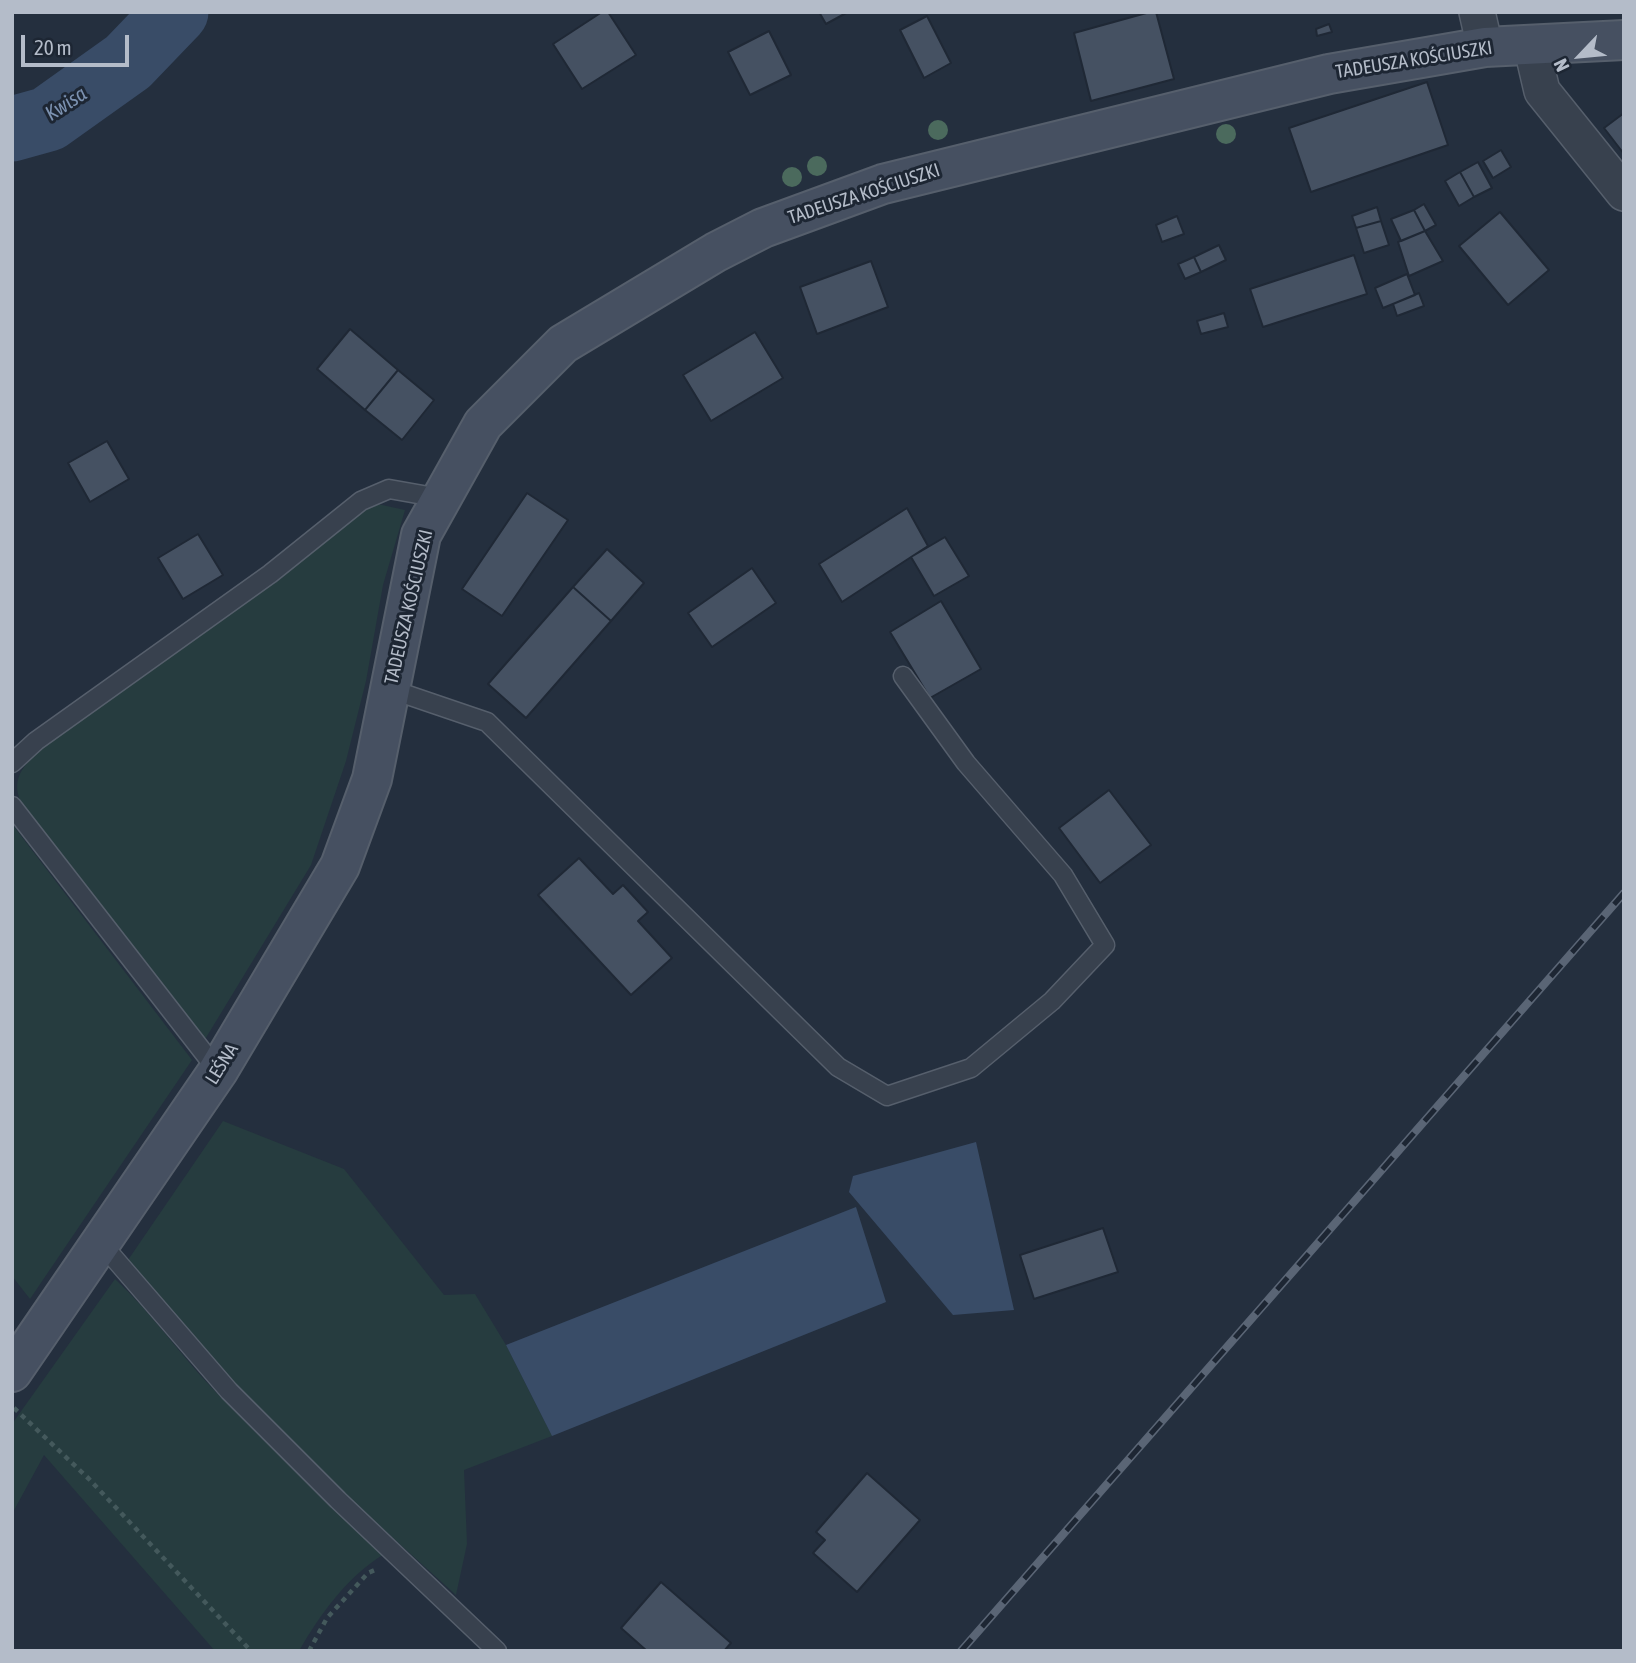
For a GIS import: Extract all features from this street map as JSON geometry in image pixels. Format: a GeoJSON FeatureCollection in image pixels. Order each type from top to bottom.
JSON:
{"type":"FeatureCollection","features":[{"type":"Feature","properties":{"kind":"main road","name":"TADEUSZA KOŚCIUSZKI"},"geometry":{"type":"LineString","coordinates":[[382,731],[421,535],[483,424],[563,344],[716,252],[763,228],[883,184],[1329,74],[1481,30],[1531,44],[1624,40]]}},
{"type":"Feature","properties":{"kind":"main road","name":"LEŚNA"},"geometry":{"type":"LineString","coordinates":[[13,1390],[101,1243],[218,1071],[340,866],[372,779],[382,731]]}},
{"type":"Feature","properties":{"kind":"street"},"geometry":{"type":"LineString","coordinates":[[1531,44],[1542,91],[1624,193]]}},
{"type":"Feature","properties":{"kind":"lane"},"geometry":{"type":"LineString","coordinates":[[12,763],[36,741],[270,574],[361,501],[389,489],[440,498]]}},
{"type":"Feature","properties":{"kind":"lane"},"geometry":{"type":"LineString","coordinates":[[390,689],[487,722],[838,1066],[887,1096],[971,1068],[1052,1001],[1105,945],[1063,874],[966,763],[903,676]]}},
{"type":"Feature","properties":{"kind":"lane"},"geometry":{"type":"LineString","coordinates":[[12,806],[218,1071]]}},
{"type":"Feature","properties":{"kind":"lane"},"geometry":{"type":"LineString","coordinates":[[101,1243],[229,1391],[497,1651]]}},
{"type":"Feature","properties":{"kind":"path"},"geometry":{"type":"LineString","coordinates":[[13,1390],[89,1479],[251,1651]]}},
{"type":"Feature","properties":{"kind":"path"},"geometry":{"type":"LineString","coordinates":[[309,1651],[327,1618],[368,1573],[401,1559]]}},
{"type":"Feature","properties":{"kind":"green space"},"geometry":{"type":"Polygon","coordinates":[[[373,503],[405,510],[383,585],[366,681],[346,761],[311,865],[204,1041],[26,812],[18,793],[19,778],[41,749],[284,576],[281,573],[373,503]]]}},
{"type":"Feature","properties":{"kind":"green space"},"geometry":{"type":"Polygon","coordinates":[[[12,824],[192,1060],[30,1299],[12,1276],[12,824]]]}},
{"type":"Feature","properties":{"kind":"green space"},"geometry":{"type":"Polygon","coordinates":[[[223,1121],[344,1169],[444,1295],[475,1294],[506,1345],[552,1436],[464,1470],[467,1544],[456,1595],[340,1490],[233,1384],[128,1260],[223,1121]]]}},
{"type":"Feature","properties":{"kind":"green space"},"geometry":{"type":"Polygon","coordinates":[[[115,1279],[232,1409],[384,1554],[358,1574],[336,1597],[299,1651],[215,1651],[44,1455],[12,1514],[12,1424],[115,1279]]]}},
{"type":"Feature","properties":{"kind":"water"},"geometry":{"type":"Polygon","coordinates":[[[976,1142],[1014,1310],[953,1315],[849,1192],[853,1176],[976,1142]]]}},
{"type":"Feature","properties":{"kind":"water"},"geometry":{"type":"Polygon","coordinates":[[[856,1207],[886,1302],[552,1436],[506,1345],[856,1207]]]}},
{"type":"Feature","properties":{"kind":"building"},"geometry":{"type":"Polygon","coordinates":[[[602,12],[608,12],[636,55],[582,89],[553,44],[602,12]]]}},
{"type":"Feature","properties":{"kind":"building"},"geometry":{"type":"Polygon","coordinates":[[[819,12],[848,12],[826,24],[819,12]]]}},
{"type":"Feature","properties":{"kind":"building"},"geometry":{"type":"Polygon","coordinates":[[[1156,12],[1174,79],[1091,101],[1074,33],[1156,12]]]}},
{"type":"Feature","properties":{"kind":"building"},"geometry":{"type":"Polygon","coordinates":[[[927,16],[951,63],[924,78],[900,30],[927,16]]]}},
{"type":"Feature","properties":{"kind":"building"},"geometry":{"type":"Polygon","coordinates":[[[1329,24],[1332,32],[1317,36],[1316,29],[1329,24]]]}},
{"type":"Feature","properties":{"kind":"building"},"geometry":{"type":"Polygon","coordinates":[[[769,31],[791,75],[750,95],[728,52],[769,31]]]}},
{"type":"Feature","properties":{"kind":"building"},"geometry":{"type":"Polygon","coordinates":[[[1427,82],[1448,145],[1311,192],[1289,128],[1427,82]]]}},
{"type":"Feature","properties":{"kind":"building"},"geometry":{"type":"Polygon","coordinates":[[[1624,113],[1624,154],[1604,128],[1624,113]]]}},
{"type":"Feature","properties":{"kind":"building"},"geometry":{"type":"Polygon","coordinates":[[[1501,150],[1511,167],[1493,178],[1483,161],[1501,150]]]}},
{"type":"Feature","properties":{"kind":"building"},"geometry":{"type":"Polygon","coordinates":[[[1478,162],[1492,188],[1474,197],[1460,172],[1478,162]]]}},
{"type":"Feature","properties":{"kind":"building"},"geometry":{"type":"Polygon","coordinates":[[[1460,172],[1474,197],[1459,206],[1445,181],[1460,172]]]}},
{"type":"Feature","properties":{"kind":"building"},"geometry":{"type":"Polygon","coordinates":[[[1424,204],[1436,225],[1425,231],[1414,210],[1424,204]]]}},
{"type":"Feature","properties":{"kind":"building"},"geometry":{"type":"Polygon","coordinates":[[[1377,207],[1381,221],[1356,228],[1352,216],[1377,207]]]}},
{"type":"Feature","properties":{"kind":"building"},"geometry":{"type":"Polygon","coordinates":[[[1414,210],[1425,231],[1401,241],[1391,219],[1414,210]]]}},
{"type":"Feature","properties":{"kind":"building"},"geometry":{"type":"Polygon","coordinates":[[[1500,212],[1549,270],[1508,305],[1459,246],[1500,212]]]}},
{"type":"Feature","properties":{"kind":"building"},"geometry":{"type":"Polygon","coordinates":[[[1177,216],[1184,234],[1162,242],[1156,225],[1177,216]]]}},
{"type":"Feature","properties":{"kind":"building"},"geometry":{"type":"Polygon","coordinates":[[[1381,221],[1389,245],[1364,253],[1356,228],[1381,221]]]}},
{"type":"Feature","properties":{"kind":"building"},"geometry":{"type":"Polygon","coordinates":[[[1425,231],[1443,261],[1409,276],[1398,242],[1425,231]]]}},
{"type":"Feature","properties":{"kind":"building"},"geometry":{"type":"Polygon","coordinates":[[[1219,245],[1226,260],[1201,272],[1194,257],[1219,245]]]}},
{"type":"Feature","properties":{"kind":"building"},"geometry":{"type":"Polygon","coordinates":[[[1354,255],[1367,294],[1263,327],[1250,289],[1354,255]]]}},
{"type":"Feature","properties":{"kind":"building"},"geometry":{"type":"Polygon","coordinates":[[[1194,257],[1201,272],[1185,279],[1178,264],[1194,257]]]}},
{"type":"Feature","properties":{"kind":"building"},"geometry":{"type":"Polygon","coordinates":[[[871,261],[888,307],[817,334],[800,287],[871,261]]]}},
{"type":"Feature","properties":{"kind":"building"},"geometry":{"type":"Polygon","coordinates":[[[1407,274],[1415,295],[1383,308],[1375,288],[1407,274]]]}},
{"type":"Feature","properties":{"kind":"building"},"geometry":{"type":"Polygon","coordinates":[[[1419,293],[1424,306],[1397,316],[1393,304],[1419,293]]]}},
{"type":"Feature","properties":{"kind":"building"},"geometry":{"type":"Polygon","coordinates":[[[1224,313],[1228,327],[1201,334],[1197,321],[1224,313]]]}},
{"type":"Feature","properties":{"kind":"building"},"geometry":{"type":"Polygon","coordinates":[[[350,329],[398,370],[365,410],[317,369],[350,329]]]}},
{"type":"Feature","properties":{"kind":"building"},"geometry":{"type":"Polygon","coordinates":[[[755,332],[783,378],[711,421],[683,375],[755,332]]]}},
{"type":"Feature","properties":{"kind":"building"},"geometry":{"type":"Polygon","coordinates":[[[398,370],[434,400],[402,440],[365,410],[398,370]]]}},
{"type":"Feature","properties":{"kind":"building"},"geometry":{"type":"Polygon","coordinates":[[[107,441],[129,479],[90,502],[68,463],[107,441]]]}},
{"type":"Feature","properties":{"kind":"building"},"geometry":{"type":"Polygon","coordinates":[[[527,493],[568,520],[502,616],[462,589],[527,493]]]}},
{"type":"Feature","properties":{"kind":"building"},"geometry":{"type":"Polygon","coordinates":[[[907,508],[928,546],[842,602],[819,564],[907,508]]]}},
{"type":"Feature","properties":{"kind":"building"},"geometry":{"type":"Polygon","coordinates":[[[198,534],[223,575],[183,599],[158,558],[198,534]]]}},
{"type":"Feature","properties":{"kind":"building"},"geometry":{"type":"Polygon","coordinates":[[[945,537],[969,576],[934,596],[911,557],[945,537]]]}},
{"type":"Feature","properties":{"kind":"building"},"geometry":{"type":"Polygon","coordinates":[[[607,549],[644,583],[611,621],[573,587],[607,549]]]}},
{"type":"Feature","properties":{"kind":"building"},"geometry":{"type":"Polygon","coordinates":[[[752,568],[776,603],[712,647],[688,613],[752,568]]]}},
{"type":"Feature","properties":{"kind":"building"},"geometry":{"type":"Polygon","coordinates":[[[573,587],[611,621],[526,718],[488,684],[573,587]]]}},
{"type":"Feature","properties":{"kind":"building"},"geometry":{"type":"Polygon","coordinates":[[[941,601],[981,669],[930,698],[890,632],[941,601]]]}},
{"type":"Feature","properties":{"kind":"building"},"geometry":{"type":"Polygon","coordinates":[[[1109,790],[1151,845],[1100,883],[1059,828],[1109,790]]]}},
{"type":"Feature","properties":{"kind":"building"},"geometry":{"type":"Polygon","coordinates":[[[579,858],[613,894],[623,885],[648,912],[638,921],[672,958],[631,995],[538,895],[579,858]]]}},
{"type":"Feature","properties":{"kind":"building"},"geometry":{"type":"Polygon","coordinates":[[[1103,1228],[1118,1272],[1034,1299],[1020,1255],[1103,1228]]]}},
{"type":"Feature","properties":{"kind":"building"},"geometry":{"type":"Polygon","coordinates":[[[867,1473],[920,1520],[857,1592],[813,1553],[825,1540],[816,1532],[867,1473]]]}},
{"type":"Feature","properties":{"kind":"building"},"geometry":{"type":"Polygon","coordinates":[[[661,1582],[731,1643],[724,1651],[647,1651],[621,1628],[661,1582]]]}},
{"type":"Feature","properties":{"kind":"waterway","name":"Kwisa"},"geometry":{"type":"LineString","coordinates":[[12,129],[48,119],[128,62],[176,12]]}},
{"type":"Feature","properties":{"kind":"railway"},"geometry":{"type":"LineString","coordinates":[[961,1651],[1624,893]]}}]}
